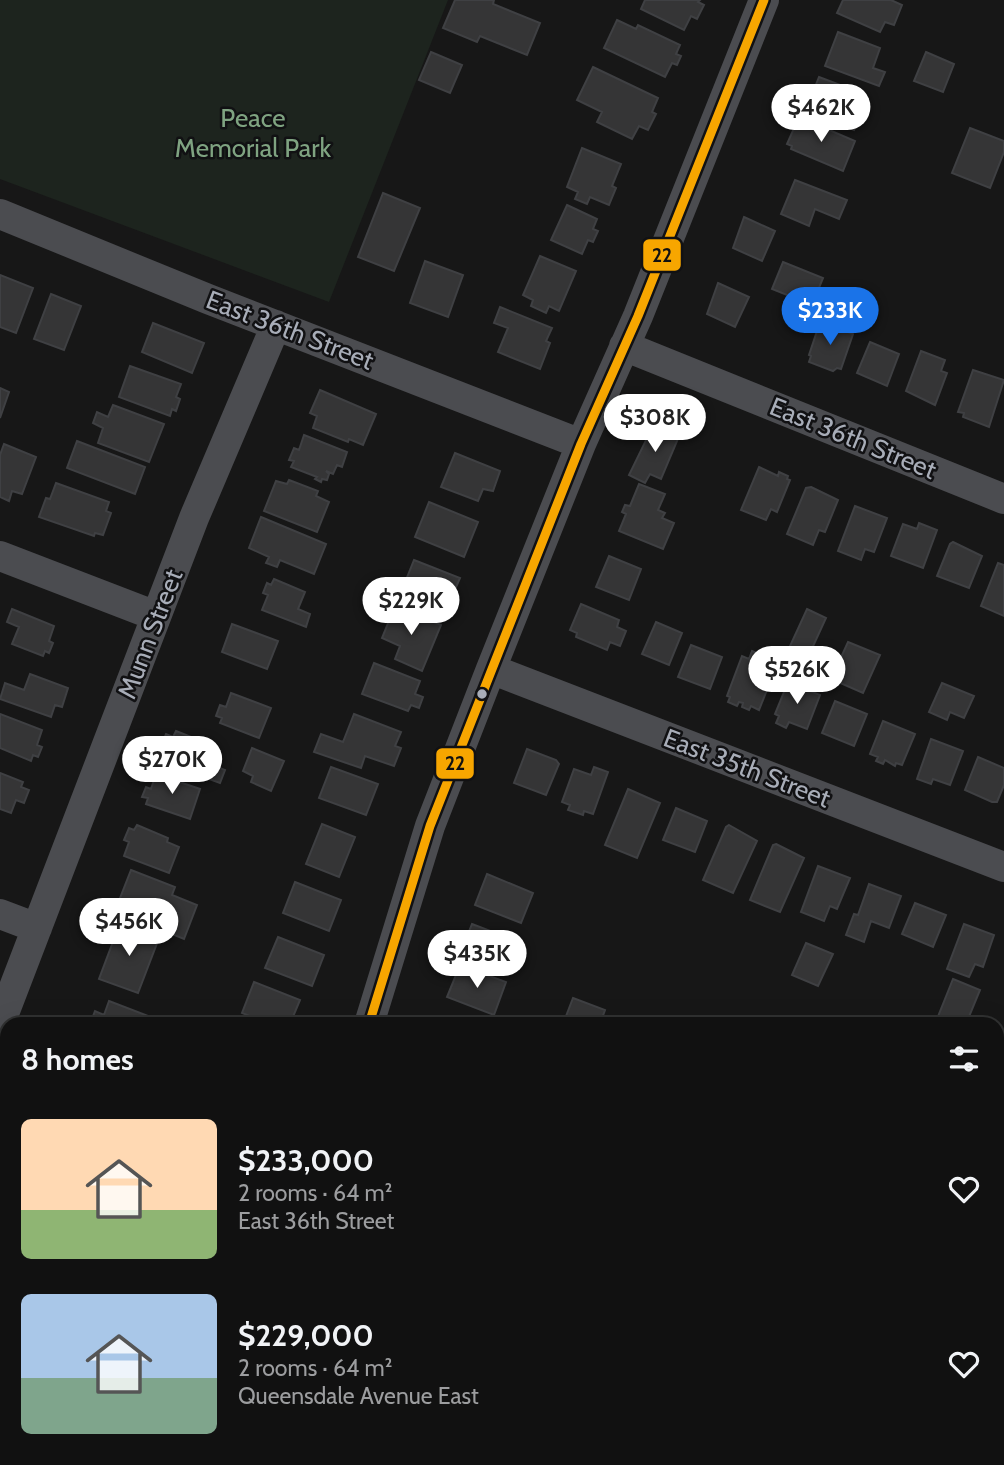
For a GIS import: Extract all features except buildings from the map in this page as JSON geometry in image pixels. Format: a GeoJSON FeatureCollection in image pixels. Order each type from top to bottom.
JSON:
{"type":"FeatureCollection","features":[{"type":"Feature","properties":{"kind":"street"},"geometry":{"type":"LineString","coordinates":[[374,1017],[430,826],[491,669],[582,444],[638,316],[764,0]]}},
{"type":"Feature","properties":{"kind":"street","name":"East 36th Street"},"geometry":{"type":"LineString","coordinates":[[0,214],[582,444]]}},
{"type":"Feature","properties":{"kind":"street","name":"Munn Street"},"geometry":{"type":"LineString","coordinates":[[3,1017],[194,518],[276,325]]}},
{"type":"Feature","properties":{"kind":"street","name":"East 36th Street"},"geometry":{"type":"LineString","coordinates":[[624,346],[1004,499]]}},
{"type":"Feature","properties":{"kind":"street"},"geometry":{"type":"LineString","coordinates":[[0,556],[156,616]]}},
{"type":"Feature","properties":{"kind":"street","name":"East 35th Street"},"geometry":{"type":"LineString","coordinates":[[491,669],[1004,867]]}},
{"type":"Feature","properties":{"kind":"street"},"geometry":{"type":"LineString","coordinates":[[0,914],[37,928]]}},
{"type":"Feature","properties":{"kind":"green space","name":"Peace Memorial Park"},"geometry":{"type":"Polygon","coordinates":[[[0,0],[448,0],[329,302],[0,179],[0,0]]]}},
{"type":"Feature","properties":{"kind":"transit line","name":"22"},"geometry":{"type":"LineString","coordinates":[[371,1017],[430,826],[581,444],[638,316],[764,0]]}}]}
